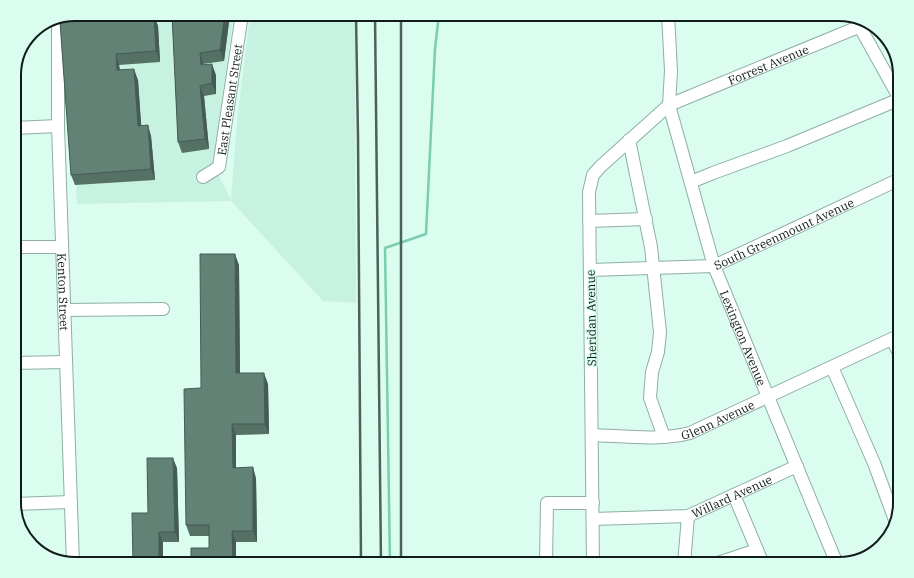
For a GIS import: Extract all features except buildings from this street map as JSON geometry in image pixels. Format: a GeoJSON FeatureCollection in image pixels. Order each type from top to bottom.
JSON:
{"type":"FeatureCollection","features":[{"type":"Feature","properties":{"kind":"street","name":"East Pleasant Street"},"geometry":{"type":"LineString","coordinates":[[203,177],[220,167],[241,21]]}},
{"type":"Feature","properties":{"kind":"street"},"geometry":{"type":"LineString","coordinates":[[668,105],[671,71],[670,21]]}},
{"type":"Feature","properties":{"kind":"street","name":"Kenton Street"},"geometry":{"type":"LineString","coordinates":[[58,24],[58,126],[73,557]]}},
{"type":"Feature","properties":{"kind":"street","name":"Forrest Avenue"},"geometry":{"type":"LineString","coordinates":[[668,105],[858,24]]}},
{"type":"Feature","properties":{"kind":"street"},"geometry":{"type":"LineString","coordinates":[[863,27],[893,85]]}},
{"type":"Feature","properties":{"kind":"street"},"geometry":{"type":"LineString","coordinates":[[691,182],[712,172],[787,146],[893,102]]}},
{"type":"Feature","properties":{"kind":"street","name":"Sheridan Avenue"},"geometry":{"type":"LineString","coordinates":[[593,557],[589,192],[593,175],[668,105]]}},
{"type":"Feature","properties":{"kind":"street","name":"Lexington Avenue"},"geometry":{"type":"LineString","coordinates":[[668,105],[714,266],[834,557]]}},
{"type":"Feature","properties":{"kind":"street"},"geometry":{"type":"LineString","coordinates":[[21,128],[58,126]]}},
{"type":"Feature","properties":{"kind":"street"},"geometry":{"type":"LineString","coordinates":[[629,140],[646,220],[660,332],[658,352],[652,372],[650,398],[664,437]]}},
{"type":"Feature","properties":{"kind":"street","name":"South Greenmount Avenue"},"geometry":{"type":"LineString","coordinates":[[590,270],[714,266],[893,182]]}},
{"type":"Feature","properties":{"kind":"street"},"geometry":{"type":"LineString","coordinates":[[589,221],[646,220]]}},
{"type":"Feature","properties":{"kind":"street"},"geometry":{"type":"LineString","coordinates":[[21,248],[62,247]]}},
{"type":"Feature","properties":{"kind":"street"},"geometry":{"type":"LineString","coordinates":[[64,310],[163,309]]}},
{"type":"Feature","properties":{"kind":"street","name":"Glenn Avenue"},"geometry":{"type":"LineString","coordinates":[[592,435],[664,437],[679,436],[690,433],[893,338]]}},
{"type":"Feature","properties":{"kind":"street"},"geometry":{"type":"LineString","coordinates":[[21,363],[66,362]]}},
{"type":"Feature","properties":{"kind":"street"},"geometry":{"type":"LineString","coordinates":[[832,367],[874,463],[892,513]]}},
{"type":"Feature","properties":{"kind":"street","name":"Willard Avenue"},"geometry":{"type":"LineString","coordinates":[[593,519],[688,516],[797,466]]}},
{"type":"Feature","properties":{"kind":"street"},"geometry":{"type":"LineString","coordinates":[[734,495],[759,557]]}},
{"type":"Feature","properties":{"kind":"street"},"geometry":{"type":"LineString","coordinates":[[21,504],[71,502]]}},
{"type":"Feature","properties":{"kind":"street"},"geometry":{"type":"LineString","coordinates":[[546,557],[546,503],[593,503]]}},
{"type":"Feature","properties":{"kind":"street"},"geometry":{"type":"LineString","coordinates":[[685,557],[688,516]]}},
{"type":"Feature","properties":{"kind":"street"},"geometry":{"type":"LineString","coordinates":[[736,557],[756,550]]}},
{"type":"Feature","properties":{"kind":"shaded area"},"geometry":{"type":"Polygon","coordinates":[[[68,21],[233,21],[213,164],[231,200],[237,121],[249,21],[355,21],[356,303],[323,301],[231,201],[77,204],[68,21]]]}},
{"type":"Feature","properties":{"kind":"waterway"},"geometry":{"type":"LineString","coordinates":[[390,557],[385,248],[426,234],[435,49],[438,21]]}},
{"type":"Feature","properties":{"kind":"railway"},"geometry":{"type":"LineString","coordinates":[[356,21],[361,557]]}},
{"type":"Feature","properties":{"kind":"railway"},"geometry":{"type":"LineString","coordinates":[[375,21],[381,557]]}},
{"type":"Feature","properties":{"kind":"railway"},"geometry":{"type":"LineString","coordinates":[[401,21],[401,557]]}}]}
